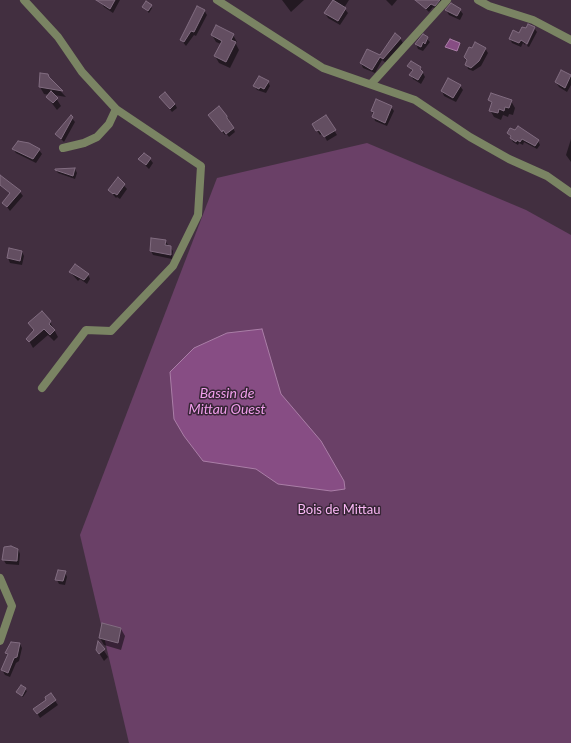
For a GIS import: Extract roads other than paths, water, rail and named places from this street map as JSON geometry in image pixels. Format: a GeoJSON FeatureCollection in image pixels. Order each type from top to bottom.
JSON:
{"type":"FeatureCollection","features":[{"type":"Feature","properties":{"kind":"street"},"geometry":{"type":"LineString","coordinates":[[24,0],[58,37],[82,72],[116,109],[201,166],[198,215],[173,266],[111,332],[86,330],[42,388]]}},
{"type":"Feature","properties":{"kind":"street"},"geometry":{"type":"LineString","coordinates":[[217,0],[323,68],[415,100],[431,109],[470,137],[509,159],[547,176],[571,193]]}},
{"type":"Feature","properties":{"kind":"street"},"geometry":{"type":"LineString","coordinates":[[371,84],[447,0]]}},
{"type":"Feature","properties":{"kind":"street"},"geometry":{"type":"LineString","coordinates":[[478,0],[489,6],[533,20],[571,40]]}},
{"type":"Feature","properties":{"kind":"street"},"geometry":{"type":"LineString","coordinates":[[63,148],[84,143],[96,137],[109,124],[116,109]]}},
{"type":"Feature","properties":{"kind":"street"},"geometry":{"type":"LineString","coordinates":[[0,578],[12,606],[0,641]]}},
{"type":"Feature","properties":{"kind":"water"},"geometry":{"type":"Polygon","coordinates":[[[450,39],[460,43],[457,51],[445,47],[450,39]]]}},
{"type":"Feature","properties":{"kind":"water","name":"Bassin de Mittau Ouest"},"geometry":{"type":"Polygon","coordinates":[[[262,329],[281,394],[321,441],[344,481],[345,489],[331,491],[278,484],[256,469],[203,461],[184,436],[174,419],[170,372],[194,348],[227,333],[262,329]]]}},
{"type":"Feature","properties":{"kind":"park label","name":"Bois de Mittau"},"geometry":{"type":"Point","coordinates":[339,510]}}]}
